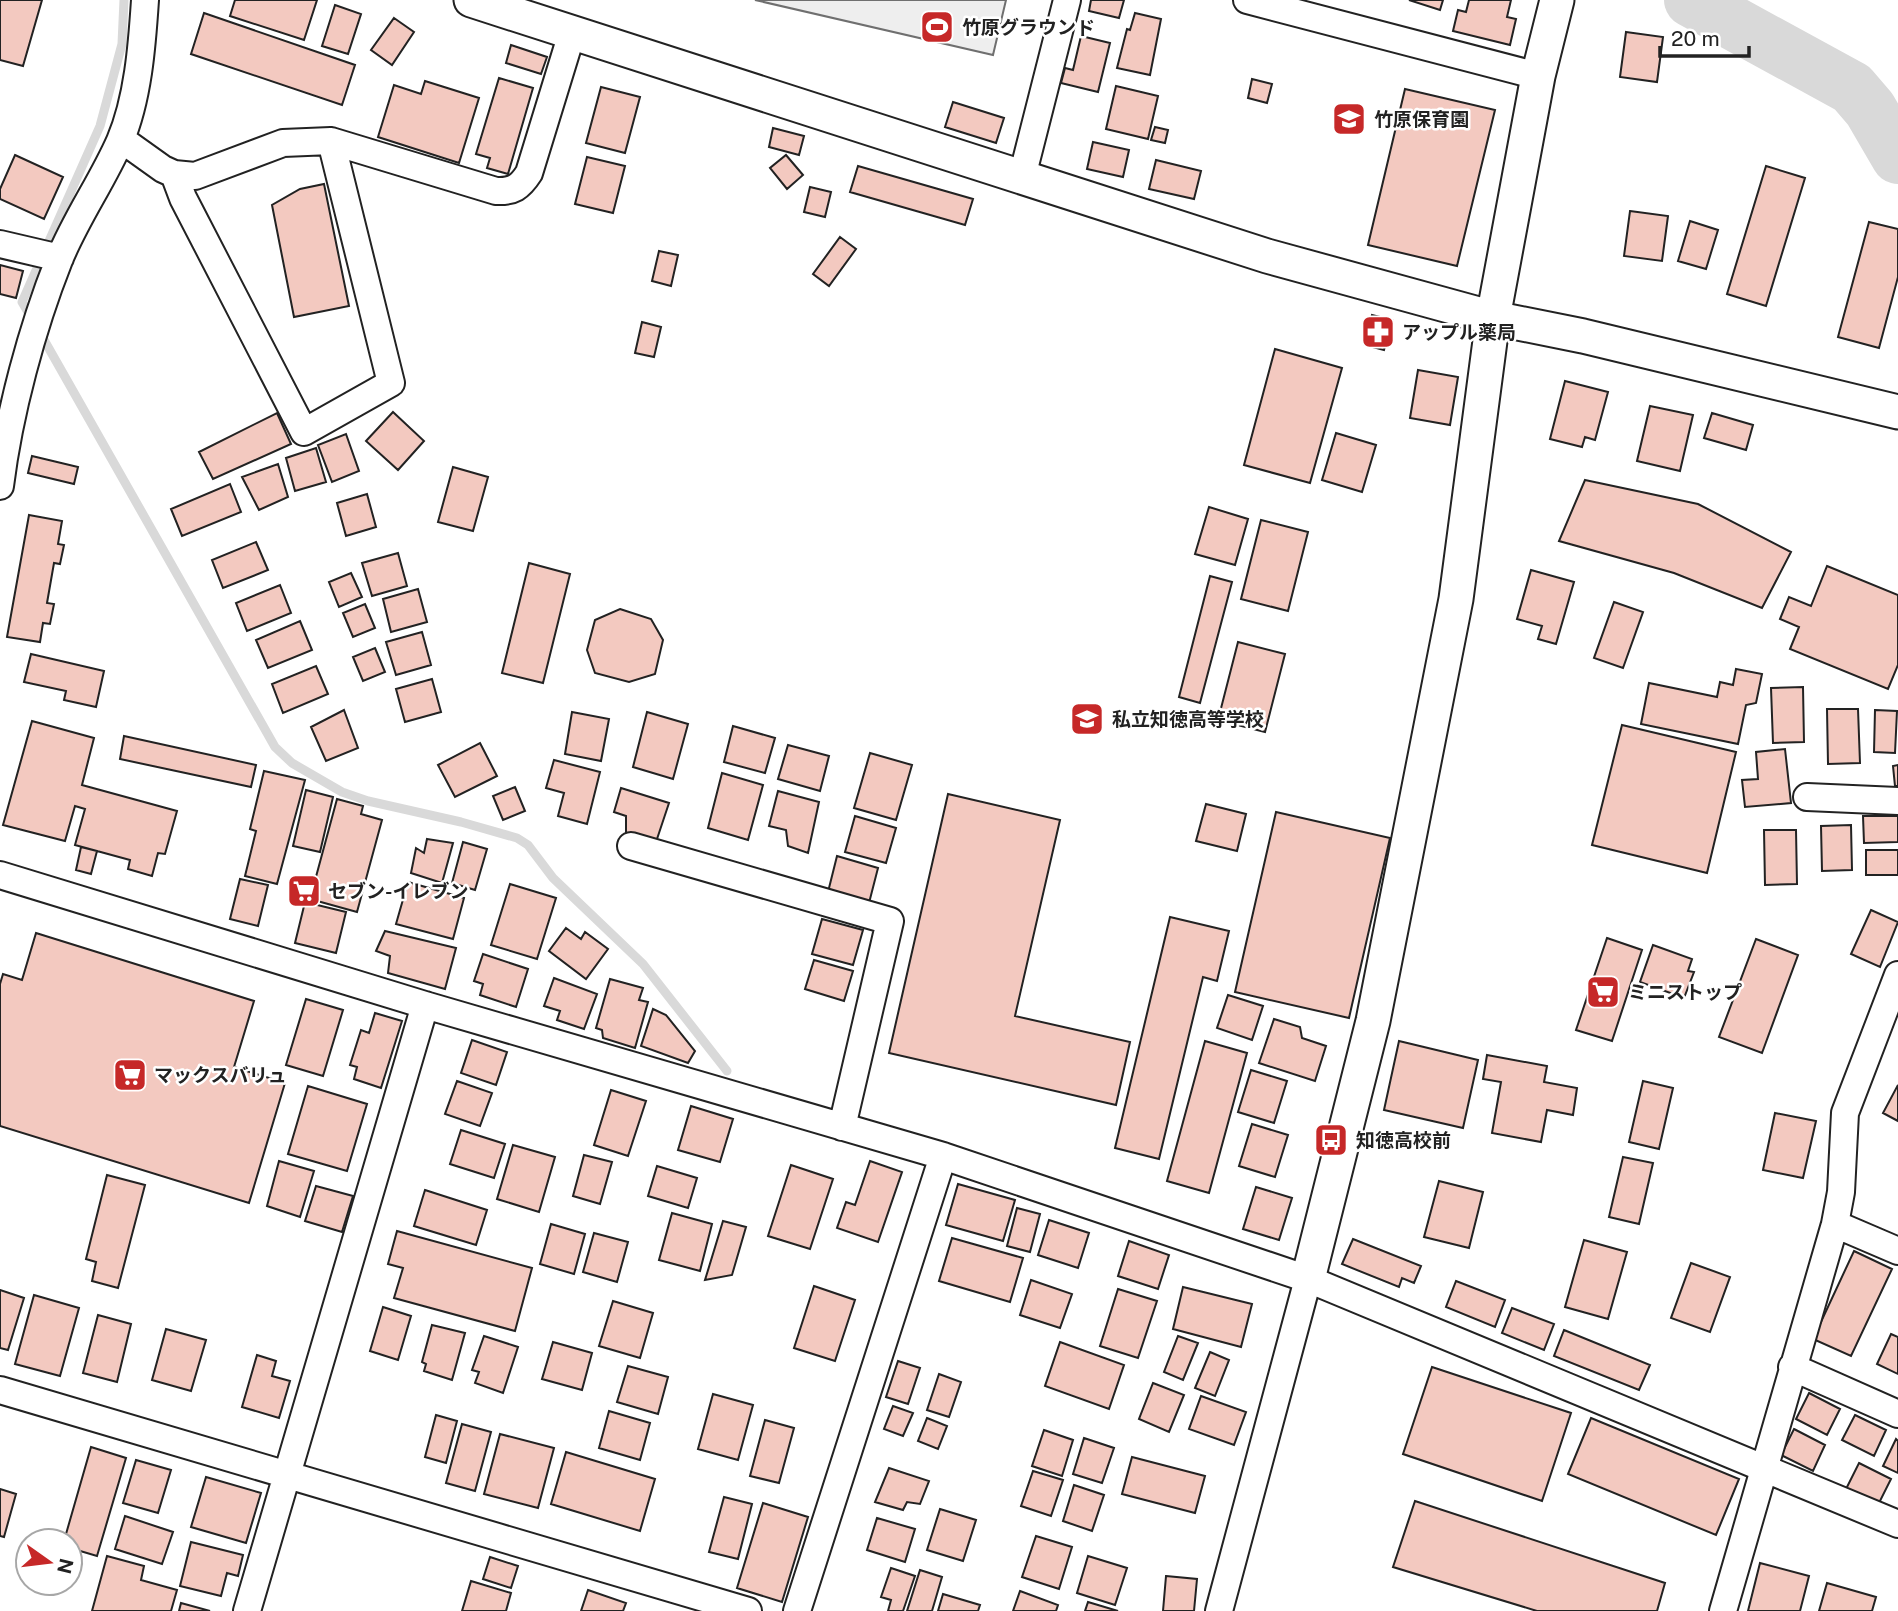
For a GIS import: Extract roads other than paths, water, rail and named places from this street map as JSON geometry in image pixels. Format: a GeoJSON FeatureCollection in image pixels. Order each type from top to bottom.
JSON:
{"type":"FeatureCollection","features":[{"type":"Feature","properties":{"kind":"street"},"geometry":{"type":"LineString","coordinates":[[0,486],[7,433],[60,258],[121,139],[136,78],[145,0]]}},
{"type":"Feature","properties":{"kind":"street"},"geometry":{"type":"LineString","coordinates":[[471,0],[1267,256],[1493,318],[1583,336],[1898,412]]}},
{"type":"Feature","properties":{"kind":"street"},"geometry":{"type":"LineString","coordinates":[[1022,177],[1067,0]]}},
{"type":"Feature","properties":{"kind":"street"},"geometry":{"type":"LineString","coordinates":[[1247,0],[1538,76]]}},
{"type":"Feature","properties":{"kind":"street"},"geometry":{"type":"LineString","coordinates":[[1219,1611],[1308,1279],[1373,1021],[1456,599],[1493,318],[1538,76],[1557,0]]}},
{"type":"Feature","properties":{"kind":"street"},"geometry":{"type":"LineString","coordinates":[[121,139],[174,174],[195,176],[283,144],[331,141],[496,191],[510,192],[521,185],[529,173],[572,33]]}},
{"type":"Feature","properties":{"kind":"street"},"geometry":{"type":"LineString","coordinates":[[174,174],[183,198],[304,432],[391,383],[331,141]]}},
{"type":"Feature","properties":{"kind":"street"},"geometry":{"type":"LineString","coordinates":[[0,244],[60,258]]}},
{"type":"Feature","properties":{"kind":"street"},"geometry":{"type":"LineString","coordinates":[[1807,797],[1898,801]]}},
{"type":"Feature","properties":{"kind":"street"},"geometry":{"type":"LineString","coordinates":[[631,846],[890,920],[842,1127]]}},
{"type":"Feature","properties":{"kind":"street"},"geometry":{"type":"LineString","coordinates":[[0,875],[425,1005],[943,1156],[1308,1279],[1898,1524]]}},
{"type":"Feature","properties":{"kind":"street"},"geometry":{"type":"LineString","coordinates":[[1723,1611],[1762,1467],[1835,1224],[1841,1192],[1845,1113],[1898,975]]}},
{"type":"Feature","properties":{"kind":"street"},"geometry":{"type":"LineString","coordinates":[[247,1611],[425,1005]]}},
{"type":"Feature","properties":{"kind":"street"},"geometry":{"type":"LineString","coordinates":[[797,1611],[943,1156]]}},
{"type":"Feature","properties":{"kind":"street"},"geometry":{"type":"LineString","coordinates":[[1835,1224],[1898,1251]]}},
{"type":"Feature","properties":{"kind":"street"},"geometry":{"type":"LineString","coordinates":[[1792,1367],[1898,1414]]}},
{"type":"Feature","properties":{"kind":"street"},"geometry":{"type":"LineString","coordinates":[[0,1390],[748,1611]]}},
{"type":"Feature","properties":{"kind":"waterway"},"geometry":{"type":"LineString","coordinates":[[32,319],[22,302],[100,126],[122,44],[124,0]]}},
{"type":"Feature","properties":{"kind":"waterway"},"geometry":{"type":"LineString","coordinates":[[1691,0],[1852,88],[1870,109],[1898,157]]}},
{"type":"Feature","properties":{"kind":"waterway"},"geometry":{"type":"LineString","coordinates":[[39,331],[275,747],[292,763],[342,792],[368,801],[461,822],[517,838],[528,845],[553,878],[643,964],[727,1071]]}},
{"type":"Feature","properties":{"kind":"place","name":"竹原グラウンド"},"geometry":{"type":"Point","coordinates":[937,27]}},
{"type":"Feature","properties":{"kind":"place","name":"竹原保育園"},"geometry":{"type":"Point","coordinates":[1349,119]}},
{"type":"Feature","properties":{"kind":"place","name":"アップル薬局"},"geometry":{"type":"Point","coordinates":[1378,332]}},
{"type":"Feature","properties":{"kind":"place","name":"私立知徳高等学校"},"geometry":{"type":"Point","coordinates":[1087,719]}},
{"type":"Feature","properties":{"kind":"place","name":"セブン-イレブン"},"geometry":{"type":"Point","coordinates":[304,891]}},
{"type":"Feature","properties":{"kind":"place","name":"ミニストップ"},"geometry":{"type":"Point","coordinates":[1603,992]}},
{"type":"Feature","properties":{"kind":"place","name":"マックスバリュ"},"geometry":{"type":"Point","coordinates":[130,1075]}},
{"type":"Feature","properties":{"kind":"place","name":"知徳高校前"},"geometry":{"type":"Point","coordinates":[1331,1140]}}]}
